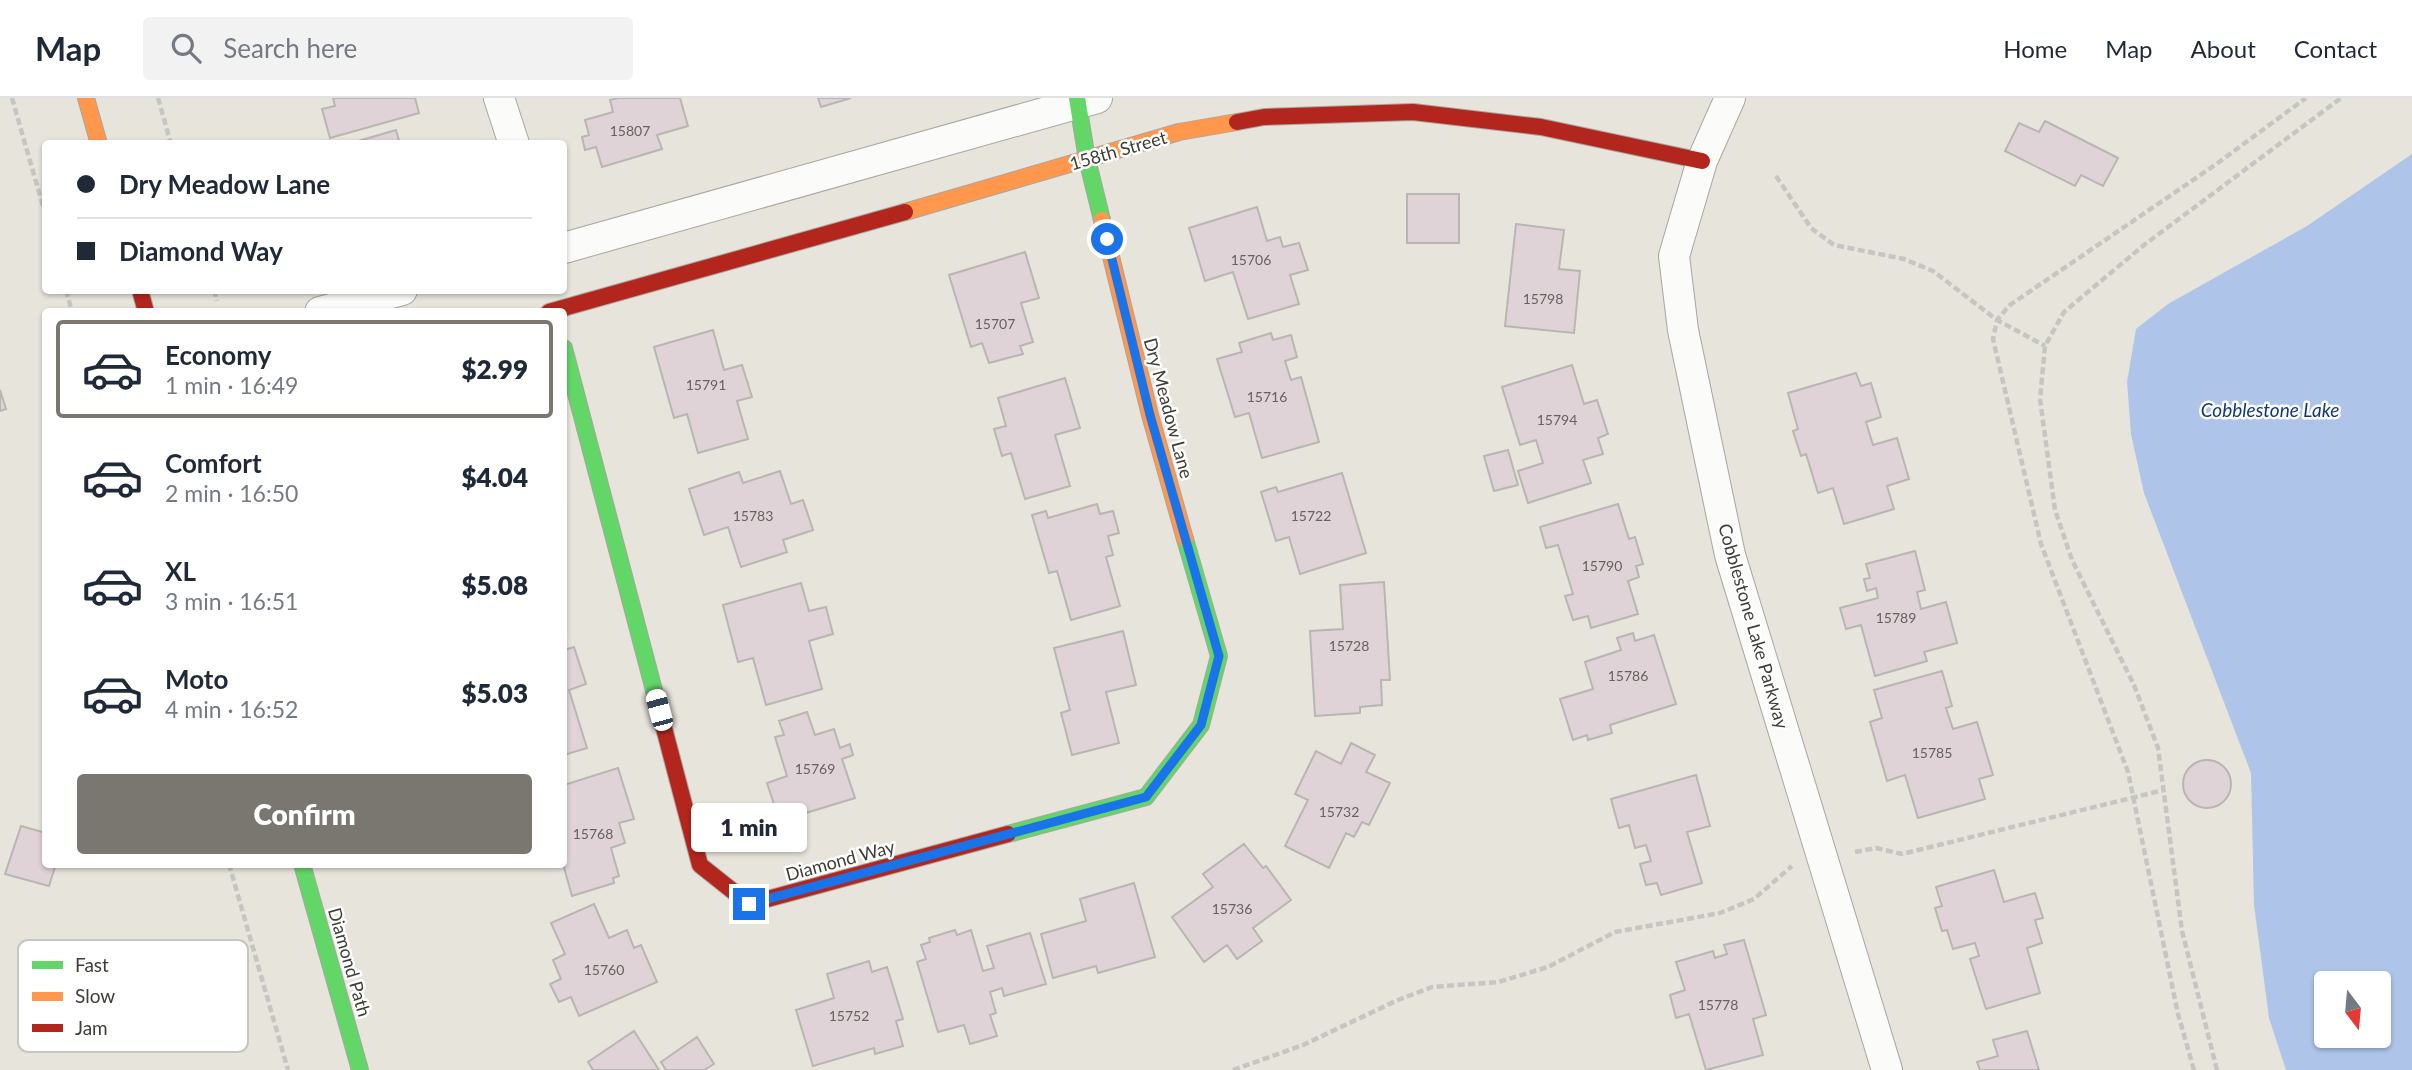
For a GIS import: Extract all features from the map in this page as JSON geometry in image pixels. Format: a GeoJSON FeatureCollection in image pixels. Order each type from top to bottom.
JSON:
{"type":"FeatureCollection","features":[{"type":"Feature","properties":{"kind":"street"},"geometry":{"type":"LineString","coordinates":[[86,98],[98,140]]}},
{"type":"Feature","properties":{"kind":"street"},"geometry":{"type":"LineString","coordinates":[[499,98],[512,140]]}},
{"type":"Feature","properties":{"kind":"street"},"geometry":{"type":"LineString","coordinates":[[567,247],[1084,100]]}},
{"type":"Feature","properties":{"kind":"street","name":"Dry Meadow Lane"},"geometry":{"type":"LineString","coordinates":[[1084,100],[1087,159],[1150,415],[1219,656],[1201,725]]}},
{"type":"Feature","properties":{"kind":"street","name":"Cobblestone Lake Parkway"},"geometry":{"type":"LineString","coordinates":[[1721,101],[1674,256],[1683,330],[1730,555],[1887,1070]]}},
{"type":"Feature","properties":{"kind":"street","name":"158th Street"},"geometry":{"type":"LineString","coordinates":[[552,306],[752,257],[1179,132],[1264,117],[1413,112],[1541,127],[1702,161]]}},
{"type":"Feature","properties":{"kind":"street"},"geometry":{"type":"LineString","coordinates":[[335,308],[387,294]]}},
{"type":"Feature","properties":{"kind":"street","name":"Diamond Way"},"geometry":{"type":"LineString","coordinates":[[567,359],[700,865],[749,904],[1146,797],[1201,725]]}},
{"type":"Feature","properties":{"kind":"street","name":"Diamond Path"},"geometry":{"type":"LineString","coordinates":[[303,868],[360,1070]]}},
{"type":"Feature","properties":{"kind":"path"},"geometry":{"type":"LineString","coordinates":[[12,98],[42,204]]}},
{"type":"Feature","properties":{"kind":"path"},"geometry":{"type":"LineString","coordinates":[[158,98],[170,140]]}},
{"type":"Feature","properties":{"kind":"path"},"geometry":{"type":"LineString","coordinates":[[2194,1070],[2178,1014],[2133,795],[2102,699],[2041,544],[1993,339],[1997,320],[2010,305],[2205,172],[2306,98]]}},
{"type":"Feature","properties":{"kind":"path"},"geometry":{"type":"LineString","coordinates":[[2217,1070],[2182,930],[2158,748],[2134,685],[2072,560],[2055,510],[2040,399],[2045,346],[2064,312],[2133,253],[2341,98]]}},
{"type":"Feature","properties":{"kind":"path"},"geometry":{"type":"LineString","coordinates":[[1776,176],[1811,228],[1833,245],[1903,259],[1933,271],[1997,320],[2045,346]]}},
{"type":"Feature","properties":{"kind":"path"},"geometry":{"type":"LineString","coordinates":[[215,294],[217,301]]}},
{"type":"Feature","properties":{"kind":"path"},"geometry":{"type":"LineString","coordinates":[[1850,853],[1876,848],[1902,854],[2133,795],[2164,790]]}},
{"type":"Feature","properties":{"kind":"path"},"geometry":{"type":"LineString","coordinates":[[230,868],[288,1070]]}},
{"type":"Feature","properties":{"kind":"path"},"geometry":{"type":"LineString","coordinates":[[1233,1070],[1303,1045],[1432,987],[1498,982],[1548,967],[1615,932],[1720,913],[1754,899],[1776,879]]}},
{"type":"Feature","properties":{"kind":"water","name":"Cobblestone Lake"},"geometry":{"type":"Polygon","coordinates":[[[2412,154],[2412,1070],[2286,1070],[2269,1018],[2254,905],[2251,773],[2144,493],[2131,434],[2127,382],[2136,329],[2168,304],[2307,226],[2412,154]]]}},
{"type":"Feature","properties":{"kind":"building"},"geometry":{"type":"Polygon","coordinates":[[[333,98],[415,98],[419,113],[330,138],[322,109],[335,106],[333,98]]]}},
{"type":"Feature","properties":{"kind":"building"},"geometry":{"type":"Polygon","coordinates":[[[680,98],[688,126],[657,135],[662,149],[602,167],[596,147],[585,150],[582,137],[589,135],[585,120],[613,112],[610,100],[680,98]]]}},
{"type":"Feature","properties":{"kind":"building"},"geometry":{"type":"Polygon","coordinates":[[[818,98],[851,98],[821,107],[818,98]]]}},
{"type":"Feature","properties":{"kind":"building"},"geometry":{"type":"Polygon","coordinates":[[[2045,121],[2118,158],[2103,186],[2081,175],[2075,186],[2005,151],[2019,123],[2039,132],[2045,121]]]}},
{"type":"Feature","properties":{"kind":"building"},"geometry":{"type":"Polygon","coordinates":[[[396,130],[399,140],[362,140],[396,130]]]}},
{"type":"Feature","properties":{"kind":"building"},"geometry":{"type":"Polygon","coordinates":[[[1407,194],[1459,194],[1459,243],[1407,243],[1407,194]]]}},
{"type":"Feature","properties":{"kind":"building"},"geometry":{"type":"Polygon","coordinates":[[[1257,207],[1267,241],[1280,237],[1283,247],[1299,243],[1308,270],[1290,275],[1299,304],[1248,319],[1233,272],[1205,281],[1189,228],[1257,207]]]}},
{"type":"Feature","properties":{"kind":"building"},"geometry":{"type":"Polygon","coordinates":[[[1516,224],[1564,230],[1559,269],[1580,271],[1574,333],[1505,326],[1516,224]]]}},
{"type":"Feature","properties":{"kind":"building"},"geometry":{"type":"Polygon","coordinates":[[[1025,252],[1039,298],[1021,303],[1033,342],[1020,346],[1023,354],[989,363],[982,343],[971,347],[949,275],[1025,252]]]}},
{"type":"Feature","properties":{"kind":"building"},"geometry":{"type":"Polygon","coordinates":[[[713,330],[724,370],[742,365],[752,397],[737,401],[748,439],[698,453],[687,414],[674,418],[654,347],[713,330]]]}},
{"type":"Feature","properties":{"kind":"building"},"geometry":{"type":"Polygon","coordinates":[[[1271,333],[1273,340],[1291,335],[1297,357],[1285,361],[1291,380],[1301,377],[1319,442],[1262,458],[1249,413],[1235,417],[1217,359],[1242,352],[1239,343],[1271,333]]]}},
{"type":"Feature","properties":{"kind":"building"},"geometry":{"type":"Polygon","coordinates":[[[1572,365],[1584,404],[1597,400],[1608,434],[1598,438],[1603,454],[1583,460],[1591,483],[1528,503],[1518,471],[1543,463],[1536,440],[1520,445],[1502,387],[1572,365]]]}},
{"type":"Feature","properties":{"kind":"building"},"geometry":{"type":"Polygon","coordinates":[[[1856,373],[1861,386],[1871,383],[1881,417],[1866,422],[1873,445],[1897,438],[1909,479],[1887,486],[1894,509],[1844,524],[1833,488],[1818,493],[1806,454],[1801,456],[1793,431],[1798,429],[1788,393],[1856,373]]]}},
{"type":"Feature","properties":{"kind":"building"},"geometry":{"type":"Polygon","coordinates":[[[1065,378],[1080,428],[1055,435],[1070,486],[1025,499],[1011,453],[1002,456],[994,429],[1006,426],[998,398],[1065,378]]]}},
{"type":"Feature","properties":{"kind":"building"},"geometry":{"type":"Polygon","coordinates":[[[0,390],[6,409],[0,411],[0,390]]]}},
{"type":"Feature","properties":{"kind":"building"},"geometry":{"type":"Polygon","coordinates":[[[1508,450],[1518,485],[1494,491],[1484,456],[1508,450]]]}},
{"type":"Feature","properties":{"kind":"building"},"geometry":{"type":"Polygon","coordinates":[[[780,471],[791,504],[803,500],[813,530],[783,540],[787,552],[741,567],[728,527],[704,535],[689,489],[739,472],[743,483],[780,471]]]}},
{"type":"Feature","properties":{"kind":"building"},"geometry":{"type":"Polygon","coordinates":[[[1342,473],[1366,553],[1300,574],[1289,537],[1276,541],[1261,492],[1276,487],[1278,492],[1342,473]]]}},
{"type":"Feature","properties":{"kind":"building"},"geometry":{"type":"Polygon","coordinates":[[[1097,504],[1100,514],[1113,511],[1119,533],[1108,536],[1113,555],[1106,557],[1120,606],[1071,620],[1057,571],[1049,573],[1032,515],[1046,511],[1048,518],[1097,504]]]}},
{"type":"Feature","properties":{"kind":"building"},"geometry":{"type":"Polygon","coordinates":[[[1618,504],[1629,539],[1635,537],[1643,564],[1636,566],[1639,577],[1628,581],[1638,614],[1591,628],[1588,616],[1573,620],[1565,596],[1573,594],[1558,545],[1546,548],[1540,527],[1618,504]]]}},
{"type":"Feature","properties":{"kind":"building"},"geometry":{"type":"Polygon","coordinates":[[[1915,551],[1925,590],[1917,592],[1921,609],[1946,602],[1957,643],[1924,652],[1927,661],[1875,676],[1861,625],[1846,629],[1840,608],[1878,598],[1876,588],[1867,591],[1864,579],[1870,578],[1866,564],[1915,551]]]}},
{"type":"Feature","properties":{"kind":"building"},"geometry":{"type":"Polygon","coordinates":[[[1384,582],[1390,680],[1381,680],[1382,705],[1360,707],[1360,713],[1315,716],[1310,631],[1343,629],[1340,585],[1384,582]]]}},
{"type":"Feature","properties":{"kind":"building"},"geometry":{"type":"Polygon","coordinates":[[[801,583],[809,611],[826,607],[833,634],[809,641],[822,689],[766,705],[753,658],[738,662],[723,605],[801,583]]]}},
{"type":"Feature","properties":{"kind":"building"},"geometry":{"type":"Polygon","coordinates":[[[1123,631],[1136,685],[1106,692],[1119,743],[1072,755],[1061,713],[1070,710],[1054,648],[1123,631]]]}},
{"type":"Feature","properties":{"kind":"building"},"geometry":{"type":"Polygon","coordinates":[[[1633,633],[1635,641],[1654,635],[1676,704],[1610,725],[1612,733],[1588,740],[1587,735],[1573,740],[1560,699],[1593,689],[1585,662],[1621,650],[1617,638],[1633,633]]]}},
{"type":"Feature","properties":{"kind":"building"},"geometry":{"type":"Polygon","coordinates":[[[574,647],[586,684],[569,690],[587,748],[567,754],[567,649],[574,647]]]}},
{"type":"Feature","properties":{"kind":"building"},"geometry":{"type":"Polygon","coordinates":[[[1942,671],[1952,706],[1946,708],[1953,729],[1977,722],[1993,775],[1979,779],[1985,799],[1918,818],[1905,775],[1887,781],[1870,722],[1882,718],[1874,690],[1942,671]]]}},
{"type":"Feature","properties":{"kind":"building"},"geometry":{"type":"Polygon","coordinates":[[[807,712],[815,735],[834,729],[840,748],[850,744],[853,755],[842,759],[855,798],[796,816],[794,811],[778,816],[767,783],[787,776],[775,737],[784,735],[779,721],[807,712]]]}},
{"type":"Feature","properties":{"kind":"building"},"geometry":{"type":"Polygon","coordinates":[[[1351,743],[1375,755],[1366,772],[1390,783],[1369,825],[1362,822],[1354,837],[1346,833],[1329,868],[1285,846],[1308,800],[1295,794],[1316,751],[1341,764],[1351,743]]]}},
{"type":"Feature","properties":{"kind":"building"},"geometry":{"type":"Polygon","coordinates":[[[2207,760],[2224,767],[2231,784],[2224,801],[2207,808],[2190,801],[2183,784],[2190,767],[2207,760]]]}},
{"type":"Feature","properties":{"kind":"building"},"geometry":{"type":"Polygon","coordinates":[[[618,768],[634,819],[619,823],[625,843],[611,848],[619,876],[613,878],[614,883],[572,896],[564,868],[567,868],[567,784],[618,768]]]}},
{"type":"Feature","properties":{"kind":"building"},"geometry":{"type":"Polygon","coordinates":[[[1696,775],[1710,826],[1687,832],[1702,883],[1661,895],[1657,883],[1646,885],[1640,864],[1651,861],[1646,845],[1635,848],[1629,825],[1619,828],[1611,799],[1696,775]]]}},
{"type":"Feature","properties":{"kind":"building"},"geometry":{"type":"Polygon","coordinates":[[[21,826],[42,832],[42,868],[55,868],[49,886],[5,874],[21,826]]]}},
{"type":"Feature","properties":{"kind":"building"},"geometry":{"type":"Polygon","coordinates":[[[1244,844],[1263,868],[1266,866],[1291,900],[1253,928],[1262,941],[1237,959],[1227,945],[1204,962],[1172,917],[1213,887],[1203,874],[1244,844]]]}},
{"type":"Feature","properties":{"kind":"building"},"geometry":{"type":"Polygon","coordinates":[[[1994,870],[2004,902],[2035,893],[2043,918],[2035,920],[2042,943],[2027,948],[2040,993],[1986,1009],[1970,959],[1979,956],[1975,943],[1953,949],[1947,930],[1942,931],[1935,908],[1942,906],[1936,887],[1994,870]]]}},
{"type":"Feature","properties":{"kind":"building"},"geometry":{"type":"Polygon","coordinates":[[[1134,883],[1155,957],[1098,973],[1096,966],[1053,978],[1041,934],[1086,921],[1080,899],[1134,883]]]}},
{"type":"Feature","properties":{"kind":"building"},"geometry":{"type":"Polygon","coordinates":[[[594,904],[609,938],[627,930],[634,948],[641,945],[657,982],[579,1016],[571,997],[559,1002],[550,984],[561,979],[553,960],[565,954],[551,923],[594,904]]]}},
{"type":"Feature","properties":{"kind":"building"},"geometry":{"type":"Polygon","coordinates":[[[955,930],[957,935],[971,930],[983,971],[994,968],[987,946],[1030,933],[1046,984],[1004,996],[1002,988],[990,992],[996,1013],[990,1015],[997,1036],[970,1044],[964,1025],[938,1032],[917,962],[926,959],[921,945],[930,942],[929,938],[955,930]]]}},
{"type":"Feature","properties":{"kind":"building"},"geometry":{"type":"Polygon","coordinates":[[[1744,940],[1766,1015],[1753,1019],[1763,1055],[1706,1070],[1689,1014],[1676,1018],[1670,995],[1685,990],[1676,962],[1713,951],[1715,958],[1727,954],[1724,945],[1744,940]]]}},
{"type":"Feature","properties":{"kind":"building"},"geometry":{"type":"Polygon","coordinates":[[[869,961],[872,972],[887,967],[903,1019],[896,1021],[903,1046],[875,1054],[874,1048],[813,1066],[796,1010],[834,998],[827,974],[869,961]]]}},
{"type":"Feature","properties":{"kind":"building"},"geometry":{"type":"Polygon","coordinates":[[[634,1031],[659,1070],[593,1070],[588,1062],[634,1031]]]}},
{"type":"Feature","properties":{"kind":"building"},"geometry":{"type":"Polygon","coordinates":[[[2027,1031],[2039,1070],[1980,1070],[1977,1062],[1998,1056],[1993,1040],[2027,1031]]]}},
{"type":"Feature","properties":{"kind":"building"},"geometry":{"type":"Polygon","coordinates":[[[697,1037],[714,1064],[704,1070],[666,1070],[661,1062],[697,1037]]]}},
{"type":"Feature","properties":{"kind":"traffic: fast"},"geometry":{"type":"LineString","coordinates":[[1077,98],[1087,159],[1102,220]]}},
{"type":"Feature","properties":{"kind":"traffic: fast"},"geometry":{"type":"LineString","coordinates":[[567,359],[660,713]]}},
{"type":"Feature","properties":{"kind":"traffic: fast"},"geometry":{"type":"LineString","coordinates":[[1008,834],[1146,797],[1201,725],[1219,656],[1185,539]]}},
{"type":"Feature","properties":{"kind":"traffic: fast"},"geometry":{"type":"LineString","coordinates":[[303,868],[360,1070]]}},
{"type":"Feature","properties":{"kind":"traffic: slow"},"geometry":{"type":"LineString","coordinates":[[86,98],[98,140]]}},
{"type":"Feature","properties":{"kind":"traffic: slow"},"geometry":{"type":"LineString","coordinates":[[905,212],[1179,132],[1237,122]]}},
{"type":"Feature","properties":{"kind":"traffic: slow"},"geometry":{"type":"LineString","coordinates":[[1102,220],[1150,415],[1185,539]]}},
{"type":"Feature","properties":{"kind":"traffic: jam"},"geometry":{"type":"LineString","coordinates":[[1237,122],[1264,117],[1413,112],[1541,127],[1702,161]]}},
{"type":"Feature","properties":{"kind":"traffic: jam"},"geometry":{"type":"LineString","coordinates":[[563,308],[905,212]]}},
{"type":"Feature","properties":{"kind":"traffic: jam"},"geometry":{"type":"LineString","coordinates":[[141,294],[145,308]]}},
{"type":"Feature","properties":{"kind":"traffic: jam"},"geometry":{"type":"LineString","coordinates":[[660,713],[700,865],[749,904],[1008,834]]}},
{"type":"Feature","properties":{"kind":"route"},"geometry":{"type":"LineString","coordinates":[[749,904],[1146,797],[1201,725],[1219,656],[1150,415],[1107,239]]}}]}
